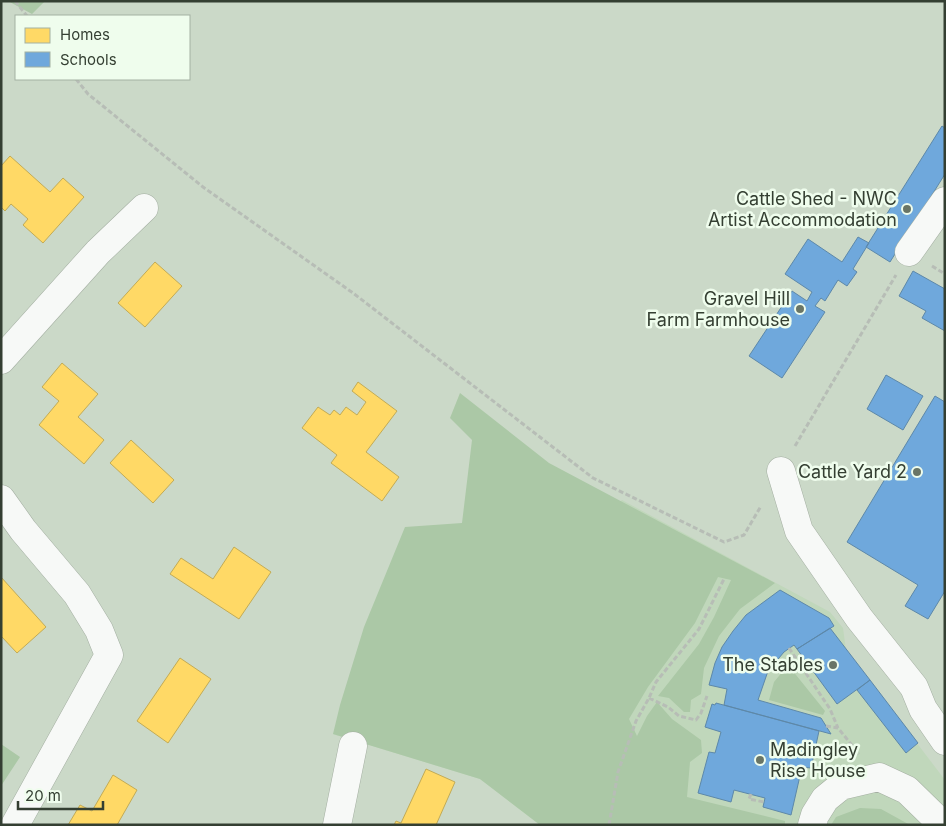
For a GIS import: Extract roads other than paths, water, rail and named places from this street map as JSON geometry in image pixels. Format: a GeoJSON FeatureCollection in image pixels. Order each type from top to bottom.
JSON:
{"type":"FeatureCollection","features":[{"type":"Feature","properties":{"kind":"street"},"geometry":{"type":"LineString","coordinates":[[909,252],[945,201]]}},
{"type":"Feature","properties":{"kind":"street"},"geometry":{"type":"LineString","coordinates":[[1,360],[98,252],[144,208]]}},
{"type":"Feature","properties":{"kind":"street"},"geometry":{"type":"LineString","coordinates":[[781,471],[799,531],[859,618],[914,687],[923,709],[945,741]]}},
{"type":"Feature","properties":{"kind":"street"},"geometry":{"type":"LineString","coordinates":[[1,500],[22,530],[77,594],[99,630],[109,655],[15,825]]}},
{"type":"Feature","properties":{"kind":"street"},"geometry":{"type":"LineString","coordinates":[[337,825],[353,746]]}},
{"type":"Feature","properties":{"kind":"street"},"geometry":{"type":"LineString","coordinates":[[812,825],[825,799],[841,786],[879,777],[907,790],[943,825]]}},
{"type":"Feature","properties":{"kind":"place","name":"Cattle Shed - NWC Artist Accommodation"},"geometry":{"type":"Point","coordinates":[907,209]}},
{"type":"Feature","properties":{"kind":"place","name":"Gravel Hill Farm Farmhouse"},"geometry":{"type":"Point","coordinates":[800,309]}},
{"type":"Feature","properties":{"kind":"place","name":"Cattle Yard 2"},"geometry":{"type":"Point","coordinates":[917,472]}},
{"type":"Feature","properties":{"kind":"place","name":"The Stables"},"geometry":{"type":"Point","coordinates":[833,665]}},
{"type":"Feature","properties":{"kind":"place","name":"Madingley Rise House"},"geometry":{"type":"Point","coordinates":[760,760]}}]}
